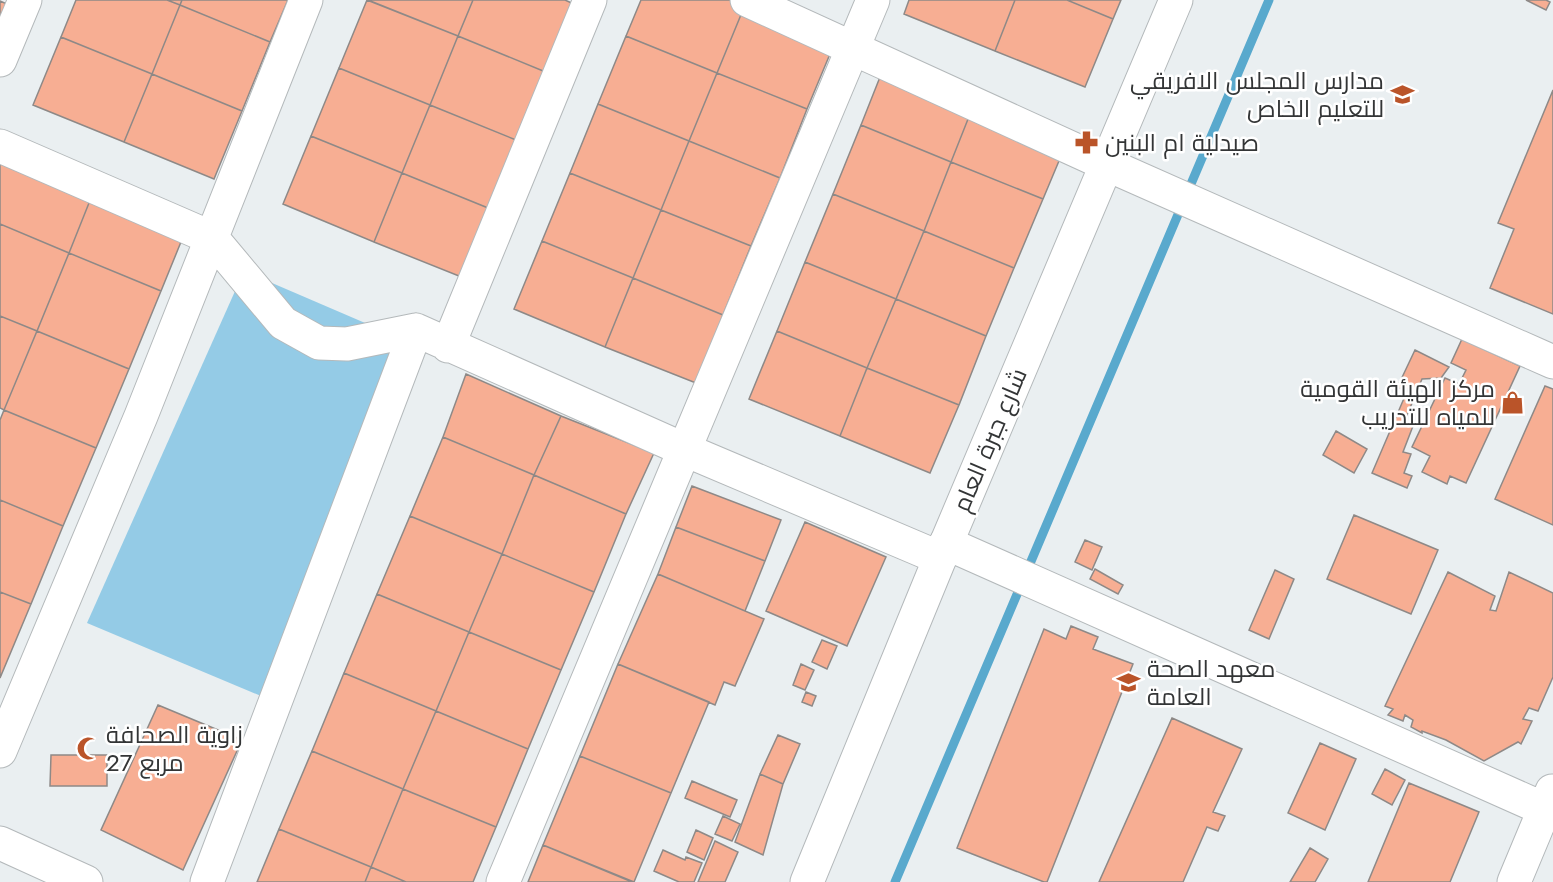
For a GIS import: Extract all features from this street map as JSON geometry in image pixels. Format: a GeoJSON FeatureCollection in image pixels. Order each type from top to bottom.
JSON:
{"type":"FeatureCollection","features":[{"type":"Feature","properties":{"kind":"street"},"geometry":{"type":"LineString","coordinates":[[0,60],[25,0]]}},
{"type":"Feature","properties":{"kind":"street"},"geometry":{"type":"LineString","coordinates":[[0,751],[141,416],[306,0]]}},
{"type":"Feature","properties":{"kind":"street"},"geometry":{"type":"LineString","coordinates":[[448,346],[590,0]]}},
{"type":"Feature","properties":{"kind":"street"},"geometry":{"type":"LineString","coordinates":[[747,0],[1106,164],[1553,362]]}},
{"type":"Feature","properties":{"kind":"street"},"geometry":{"type":"LineString","coordinates":[[502,882],[873,0]]}},
{"type":"Feature","properties":{"kind":"street","name":"شارع جبرة العام"},"geometry":{"type":"LineString","coordinates":[[807,882],[943,550],[1176,0]]}},
{"type":"Feature","properties":{"kind":"street"},"geometry":{"type":"LineString","coordinates":[[0,146],[212,238],[283,323],[319,343],[347,344],[416,330],[683,449],[943,550],[1550,804],[1514,882]]}},
{"type":"Feature","properties":{"kind":"street"},"geometry":{"type":"LineString","coordinates":[[207,882],[416,330]]}},
{"type":"Feature","properties":{"kind":"street"},"geometry":{"type":"LineString","coordinates":[[0,843],[86,882]]}},
{"type":"Feature","properties":{"kind":"shaded area"},"geometry":{"type":"Polygon","coordinates":[[[244,271],[407,341],[261,696],[87,623],[244,271]]]}},
{"type":"Feature","properties":{"kind":"building"},"geometry":{"type":"Polygon","coordinates":[[[76,0],[167,0],[180,5],[152,74],[61,37],[76,0]]]}},
{"type":"Feature","properties":{"kind":"building"},"geometry":{"type":"Polygon","coordinates":[[[167,0],[182,0],[180,5],[167,0]]]}},
{"type":"Feature","properties":{"kind":"building"},"geometry":{"type":"Polygon","coordinates":[[[182,0],[288,0],[270,42],[180,5],[182,0]]]}},
{"type":"Feature","properties":{"kind":"building"},"geometry":{"type":"Polygon","coordinates":[[[367,0],[458,36],[430,105],[339,68],[367,0]]]}},
{"type":"Feature","properties":{"kind":"building"},"geometry":{"type":"Polygon","coordinates":[[[368,0],[473,0],[458,36],[368,0]]]}},
{"type":"Feature","properties":{"kind":"building"},"geometry":{"type":"Polygon","coordinates":[[[473,0],[565,0],[576,5],[548,73],[458,36],[473,0]]]}},
{"type":"Feature","properties":{"kind":"building"},"geometry":{"type":"Polygon","coordinates":[[[641,0],[734,0],[745,5],[717,73],[626,36],[641,0]]]}},
{"type":"Feature","properties":{"kind":"building"},"geometry":{"type":"Polygon","coordinates":[[[909,0],[1015,0],[995,51],[904,14],[909,0]]]}},
{"type":"Feature","properties":{"kind":"building"},"geometry":{"type":"Polygon","coordinates":[[[1015,0],[1067,0],[1113,19],[1085,87],[995,51],[1015,0]]]}},
{"type":"Feature","properties":{"kind":"building"},"geometry":{"type":"Polygon","coordinates":[[[1067,0],[1121,0],[1113,19],[1067,0]]]}},
{"type":"Feature","properties":{"kind":"building"},"geometry":{"type":"Polygon","coordinates":[[[1526,0],[1546,0],[1550,2],[1546,10],[1526,0]]]}},
{"type":"Feature","properties":{"kind":"building"},"geometry":{"type":"Polygon","coordinates":[[[0,1],[11,6],[0,34],[0,1]]]}},
{"type":"Feature","properties":{"kind":"building"},"geometry":{"type":"Polygon","coordinates":[[[180,5],[270,42],[242,111],[152,74],[180,5]]]}},
{"type":"Feature","properties":{"kind":"building"},"geometry":{"type":"Polygon","coordinates":[[[745,5],[835,42],[807,109],[717,73],[745,5]]]}},
{"type":"Feature","properties":{"kind":"building"},"geometry":{"type":"Polygon","coordinates":[[[458,36],[548,73],[521,142],[430,105],[458,36]]]}},
{"type":"Feature","properties":{"kind":"building"},"geometry":{"type":"Polygon","coordinates":[[[626,36],[717,73],[689,141],[598,104],[626,36]]]}},
{"type":"Feature","properties":{"kind":"building"},"geometry":{"type":"Polygon","coordinates":[[[61,37],[152,74],[124,142],[33,105],[61,37]]]}},
{"type":"Feature","properties":{"kind":"building"},"geometry":{"type":"Polygon","coordinates":[[[339,68],[430,105],[402,173],[311,136],[339,68]]]}},
{"type":"Feature","properties":{"kind":"building"},"geometry":{"type":"Polygon","coordinates":[[[882,72],[972,109],[951,162],[861,125],[882,72]]]}},
{"type":"Feature","properties":{"kind":"building"},"geometry":{"type":"Polygon","coordinates":[[[717,73],[807,109],[780,178],[689,141],[717,73]]]}},
{"type":"Feature","properties":{"kind":"building"},"geometry":{"type":"Polygon","coordinates":[[[152,74],[242,111],[214,179],[124,142],[152,74]]]}},
{"type":"Feature","properties":{"kind":"building"},"geometry":{"type":"Polygon","coordinates":[[[1553,90],[1553,314],[1490,288],[1514,229],[1498,223],[1553,90]]]}},
{"type":"Feature","properties":{"kind":"building"},"geometry":{"type":"Polygon","coordinates":[[[598,104],[689,141],[661,210],[570,173],[598,104]]]}},
{"type":"Feature","properties":{"kind":"building"},"geometry":{"type":"Polygon","coordinates":[[[430,105],[521,142],[493,210],[402,173],[430,105]]]}},
{"type":"Feature","properties":{"kind":"building"},"geometry":{"type":"Polygon","coordinates":[[[972,109],[1064,149],[1043,199],[951,162],[972,109]]]}},
{"type":"Feature","properties":{"kind":"building"},"geometry":{"type":"Polygon","coordinates":[[[861,125],[951,162],[924,231],[833,194],[861,125]]]}},
{"type":"Feature","properties":{"kind":"building"},"geometry":{"type":"Polygon","coordinates":[[[311,136],[402,173],[374,242],[283,204],[311,136]]]}},
{"type":"Feature","properties":{"kind":"building"},"geometry":{"type":"Polygon","coordinates":[[[689,141],[780,178],[751,246],[661,210],[689,141]]]}},
{"type":"Feature","properties":{"kind":"building"},"geometry":{"type":"Polygon","coordinates":[[[0,161],[91,198],[69,253],[0,224],[0,161]]]}},
{"type":"Feature","properties":{"kind":"building"},"geometry":{"type":"Polygon","coordinates":[[[951,162],[1043,199],[1014,268],[924,231],[951,162]]]}},
{"type":"Feature","properties":{"kind":"building"},"geometry":{"type":"Polygon","coordinates":[[[402,173],[493,210],[464,278],[374,242],[402,173]]]}},
{"type":"Feature","properties":{"kind":"building"},"geometry":{"type":"Polygon","coordinates":[[[570,173],[661,210],[633,278],[542,241],[570,173]]]}},
{"type":"Feature","properties":{"kind":"building"},"geometry":{"type":"Polygon","coordinates":[[[833,194],[924,231],[896,299],[805,262],[833,194]]]}},
{"type":"Feature","properties":{"kind":"building"},"geometry":{"type":"Polygon","coordinates":[[[91,198],[183,237],[161,291],[69,253],[91,198]]]}},
{"type":"Feature","properties":{"kind":"building"},"geometry":{"type":"Polygon","coordinates":[[[661,210],[751,246],[723,315],[633,278],[661,210]]]}},
{"type":"Feature","properties":{"kind":"building"},"geometry":{"type":"Polygon","coordinates":[[[0,224],[69,253],[37,331],[0,316],[0,224]]]}},
{"type":"Feature","properties":{"kind":"building"},"geometry":{"type":"Polygon","coordinates":[[[924,231],[1014,268],[986,336],[896,299],[924,231]]]}},
{"type":"Feature","properties":{"kind":"building"},"geometry":{"type":"Polygon","coordinates":[[[542,241],[633,278],[605,347],[514,309],[542,241]]]}},
{"type":"Feature","properties":{"kind":"building"},"geometry":{"type":"Polygon","coordinates":[[[69,253],[161,291],[129,369],[37,331],[69,253]]]}},
{"type":"Feature","properties":{"kind":"building"},"geometry":{"type":"Polygon","coordinates":[[[805,262],[896,299],[867,368],[777,331],[805,262]]]}},
{"type":"Feature","properties":{"kind":"building"},"geometry":{"type":"Polygon","coordinates":[[[633,278],[723,315],[696,383],[605,347],[633,278]]]}},
{"type":"Feature","properties":{"kind":"building"},"geometry":{"type":"Polygon","coordinates":[[[896,299],[986,336],[959,405],[867,368],[896,299]]]}},
{"type":"Feature","properties":{"kind":"building"},"geometry":{"type":"Polygon","coordinates":[[[0,316],[37,331],[4,410],[0,408],[0,316]]]}},
{"type":"Feature","properties":{"kind":"building"},"geometry":{"type":"Polygon","coordinates":[[[37,331],[129,369],[96,448],[4,410],[37,331]]]}},
{"type":"Feature","properties":{"kind":"building"},"geometry":{"type":"Polygon","coordinates":[[[777,331],[867,368],[840,436],[749,399],[777,331]]]}},
{"type":"Feature","properties":{"kind":"building"},"geometry":{"type":"Polygon","coordinates":[[[1462,339],[1520,366],[1466,483],[1450,476],[1447,484],[1422,472],[1430,456],[1412,447],[1445,378],[1459,384],[1466,370],[1451,363],[1462,339]]]}},
{"type":"Feature","properties":{"kind":"building"},"geometry":{"type":"Polygon","coordinates":[[[1415,350],[1449,367],[1441,378],[1422,379],[1405,420],[1413,426],[1403,452],[1411,454],[1404,473],[1412,476],[1407,488],[1372,473],[1408,389],[1397,388],[1415,350]]]}},
{"type":"Feature","properties":{"kind":"building"},"geometry":{"type":"Polygon","coordinates":[[[867,368],[959,405],[930,473],[840,436],[867,368]]]}},
{"type":"Feature","properties":{"kind":"building"},"geometry":{"type":"Polygon","coordinates":[[[466,374],[561,416],[534,475],[443,437],[466,374]]]}},
{"type":"Feature","properties":{"kind":"building"},"geometry":{"type":"Polygon","coordinates":[[[1545,386],[1553,389],[1553,525],[1495,499],[1545,386]]]}},
{"type":"Feature","properties":{"kind":"building"},"geometry":{"type":"Polygon","coordinates":[[[4,410],[96,448],[63,526],[0,500],[0,420],[4,410]]]}},
{"type":"Feature","properties":{"kind":"building"},"geometry":{"type":"Polygon","coordinates":[[[561,416],[654,453],[626,514],[534,475],[561,416]]]}},
{"type":"Feature","properties":{"kind":"building"},"geometry":{"type":"Polygon","coordinates":[[[1336,431],[1367,449],[1354,473],[1323,455],[1336,431]]]}},
{"type":"Feature","properties":{"kind":"building"},"geometry":{"type":"Polygon","coordinates":[[[443,437],[534,475],[502,554],[410,516],[443,437]]]}},
{"type":"Feature","properties":{"kind":"building"},"geometry":{"type":"Polygon","coordinates":[[[534,475],[626,514],[594,592],[502,554],[534,475]]]}},
{"type":"Feature","properties":{"kind":"building"},"geometry":{"type":"Polygon","coordinates":[[[692,486],[781,520],[765,561],[676,527],[692,486]]]}},
{"type":"Feature","properties":{"kind":"building"},"geometry":{"type":"Polygon","coordinates":[[[0,500],[63,526],[31,604],[0,592],[0,500]]]}},
{"type":"Feature","properties":{"kind":"building"},"geometry":{"type":"Polygon","coordinates":[[[1354,515],[1438,550],[1411,614],[1327,579],[1354,515]]]}},
{"type":"Feature","properties":{"kind":"building"},"geometry":{"type":"Polygon","coordinates":[[[410,516],[502,554],[469,632],[377,594],[410,516]]]}},
{"type":"Feature","properties":{"kind":"building"},"geometry":{"type":"Polygon","coordinates":[[[805,522],[886,557],[847,646],[766,611],[805,522]]]}},
{"type":"Feature","properties":{"kind":"building"},"geometry":{"type":"Polygon","coordinates":[[[676,527],[765,561],[745,611],[658,574],[676,527]]]}},
{"type":"Feature","properties":{"kind":"building"},"geometry":{"type":"Polygon","coordinates":[[[1085,540],[1102,547],[1092,570],[1075,562],[1085,540]]]}},
{"type":"Feature","properties":{"kind":"building"},"geometry":{"type":"Polygon","coordinates":[[[502,554],[594,592],[561,670],[469,632],[502,554]]]}},
{"type":"Feature","properties":{"kind":"building"},"geometry":{"type":"Polygon","coordinates":[[[1095,569],[1123,585],[1118,594],[1090,579],[1095,569]]]}},
{"type":"Feature","properties":{"kind":"building"},"geometry":{"type":"Polygon","coordinates":[[[1275,570],[1294,579],[1269,639],[1249,630],[1275,570]]]}},
{"type":"Feature","properties":{"kind":"building"},"geometry":{"type":"Polygon","coordinates":[[[1448,572],[1495,596],[1490,610],[1496,611],[1509,572],[1553,593],[1553,677],[1538,711],[1529,708],[1523,719],[1532,721],[1521,744],[1518,742],[1484,761],[1446,740],[1411,727],[1413,720],[1405,715],[1403,721],[1388,715],[1393,709],[1385,706],[1448,572]]]}},
{"type":"Feature","properties":{"kind":"building"},"geometry":{"type":"Polygon","coordinates":[[[658,574],[764,619],[735,686],[724,682],[715,705],[618,664],[658,574]]]}},
{"type":"Feature","properties":{"kind":"building"},"geometry":{"type":"Polygon","coordinates":[[[0,592],[31,604],[0,678],[0,592]]]}},
{"type":"Feature","properties":{"kind":"building"},"geometry":{"type":"Polygon","coordinates":[[[377,594],[469,632],[436,711],[344,673],[377,594]]]}},
{"type":"Feature","properties":{"kind":"building"},"geometry":{"type":"Polygon","coordinates":[[[1071,626],[1098,637],[1093,649],[1133,664],[1047,882],[1044,882],[957,848],[1044,629],[1066,639],[1071,626]]]}},
{"type":"Feature","properties":{"kind":"building"},"geometry":{"type":"Polygon","coordinates":[[[469,632],[561,670],[528,749],[436,711],[469,632]]]}},
{"type":"Feature","properties":{"kind":"building"},"geometry":{"type":"Polygon","coordinates":[[[822,640],[837,646],[827,669],[812,662],[822,640]]]}},
{"type":"Feature","properties":{"kind":"building"},"geometry":{"type":"Polygon","coordinates":[[[618,664],[709,702],[671,793],[580,756],[618,664]]]}},
{"type":"Feature","properties":{"kind":"building"},"geometry":{"type":"Polygon","coordinates":[[[801,664],[814,670],[805,690],[793,685],[801,664]]]}},
{"type":"Feature","properties":{"kind":"building"},"geometry":{"type":"Polygon","coordinates":[[[344,673],[436,711],[403,789],[312,751],[344,673]]]}},
{"type":"Feature","properties":{"kind":"building"},"geometry":{"type":"Polygon","coordinates":[[[806,692],[816,696],[812,706],[802,702],[806,692]]]}},
{"type":"Feature","properties":{"kind":"building"},"geometry":{"type":"Polygon","coordinates":[[[158,705],[242,740],[183,870],[101,830],[158,705]]]}},
{"type":"Feature","properties":{"kind":"building"},"geometry":{"type":"Polygon","coordinates":[[[436,711],[528,749],[496,827],[403,789],[436,711]]]}},
{"type":"Feature","properties":{"kind":"building"},"geometry":{"type":"Polygon","coordinates":[[[1172,718],[1242,749],[1213,812],[1225,816],[1218,831],[1207,827],[1183,882],[1099,882],[1172,718]]]}},
{"type":"Feature","properties":{"kind":"building"},"geometry":{"type":"Polygon","coordinates":[[[778,735],[800,744],[783,784],[760,774],[778,735]]]}},
{"type":"Feature","properties":{"kind":"building"},"geometry":{"type":"Polygon","coordinates":[[[1320,743],[1356,759],[1325,830],[1288,813],[1320,743]]]}},
{"type":"Feature","properties":{"kind":"building"},"geometry":{"type":"Polygon","coordinates":[[[312,751],[403,789],[371,867],[279,829],[312,751]]]}},
{"type":"Feature","properties":{"kind":"building"},"geometry":{"type":"Polygon","coordinates":[[[51,755],[107,755],[107,786],[50,786],[51,755]]]}},
{"type":"Feature","properties":{"kind":"building"},"geometry":{"type":"Polygon","coordinates":[[[580,756],[671,793],[634,882],[543,845],[580,756]]]}},
{"type":"Feature","properties":{"kind":"building"},"geometry":{"type":"Polygon","coordinates":[[[1385,769],[1405,780],[1392,805],[1372,794],[1385,769]]]}},
{"type":"Feature","properties":{"kind":"building"},"geometry":{"type":"Polygon","coordinates":[[[760,774],[783,784],[763,855],[735,842],[760,774]]]}},
{"type":"Feature","properties":{"kind":"building"},"geometry":{"type":"Polygon","coordinates":[[[692,781],[737,800],[730,817],[685,798],[692,781]]]}},
{"type":"Feature","properties":{"kind":"building"},"geometry":{"type":"Polygon","coordinates":[[[1409,783],[1479,812],[1450,882],[1368,882],[1409,783]]]}},
{"type":"Feature","properties":{"kind":"building"},"geometry":{"type":"Polygon","coordinates":[[[403,789],[496,827],[473,882],[406,882],[371,867],[403,789]]]}},
{"type":"Feature","properties":{"kind":"building"},"geometry":{"type":"Polygon","coordinates":[[[723,816],[740,824],[732,841],[715,834],[723,816]]]}},
{"type":"Feature","properties":{"kind":"building"},"geometry":{"type":"Polygon","coordinates":[[[279,829],[371,867],[365,882],[257,882],[279,829]]]}},
{"type":"Feature","properties":{"kind":"building"},"geometry":{"type":"Polygon","coordinates":[[[696,830],[713,838],[704,860],[687,852],[696,830]]]}},
{"type":"Feature","properties":{"kind":"building"},"geometry":{"type":"Polygon","coordinates":[[[715,841],[738,852],[725,882],[698,882],[715,841]]]}},
{"type":"Feature","properties":{"kind":"building"},"geometry":{"type":"Polygon","coordinates":[[[543,845],[632,882],[528,882],[543,845]]]}},
{"type":"Feature","properties":{"kind":"building"},"geometry":{"type":"Polygon","coordinates":[[[1310,848],[1328,859],[1315,882],[1290,882],[1310,848]]]}},
{"type":"Feature","properties":{"kind":"building"},"geometry":{"type":"Polygon","coordinates":[[[663,850],[685,860],[686,857],[702,863],[694,882],[679,882],[654,871],[663,850]]]}},
{"type":"Feature","properties":{"kind":"building"},"geometry":{"type":"Polygon","coordinates":[[[371,867],[406,882],[365,882],[371,867]]]}},
{"type":"Feature","properties":{"kind":"waterway"},"geometry":{"type":"LineString","coordinates":[[895,882],[1269,0]]}},
{"type":"Feature","properties":{"kind":"place","name":"مدارس المجلس الافريقي للتعليم الخاص"},"geometry":{"type":"Point","coordinates":[1402,95]}},
{"type":"Feature","properties":{"kind":"place","name":"صيدلية ام البنين"},"geometry":{"type":"Point","coordinates":[1087,143]}},
{"type":"Feature","properties":{"kind":"place","name":"مركز الهيئة القومية للمياه للتدريب"},"geometry":{"type":"Point","coordinates":[1513,403]}},
{"type":"Feature","properties":{"kind":"place","name":"معهد الصحة العامة"},"geometry":{"type":"Point","coordinates":[1129,683]}},
{"type":"Feature","properties":{"kind":"place","name":"زاوية الصحافة مربع 27"},"geometry":{"type":"Point","coordinates":[88,749]}}]}
